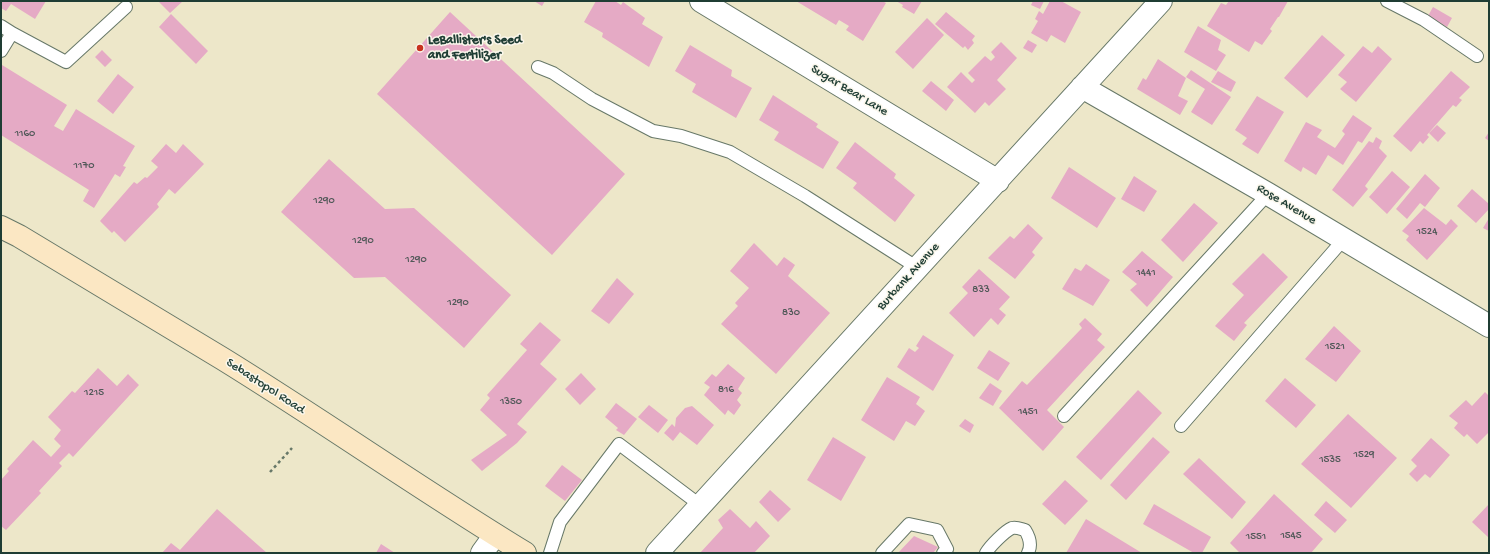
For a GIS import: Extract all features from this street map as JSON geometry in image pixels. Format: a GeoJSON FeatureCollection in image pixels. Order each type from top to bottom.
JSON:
{"type":"FeatureCollection","features":[{"type":"Feature","properties":{"kind":"main road","name":"Sebastopol Road"},"geometry":{"type":"LineString","coordinates":[[1,227],[19,236],[223,360],[525,553]]}},
{"type":"Feature","properties":{"kind":"street","name":"Sugar Bear Lane"},"geometry":{"type":"LineString","coordinates":[[701,1],[998,181]]}},
{"type":"Feature","properties":{"kind":"street","name":"Burbank Avenue"},"geometry":{"type":"LineString","coordinates":[[657,553],[998,181],[1160,1]]}},
{"type":"Feature","properties":{"kind":"street","name":"Rose Avenue"},"geometry":{"type":"LineString","coordinates":[[1082,87],[1268,194],[1489,326]]}},
{"type":"Feature","properties":{"kind":"street"},"geometry":{"type":"LineString","coordinates":[[482,553],[495,535]]}},
{"type":"Feature","properties":{"kind":"lane"},"geometry":{"type":"LineString","coordinates":[[1387,1],[1424,20],[1477,56]]}},
{"type":"Feature","properties":{"kind":"lane"},"geometry":{"type":"LineString","coordinates":[[1,26],[66,62],[126,7]]}},
{"type":"Feature","properties":{"kind":"lane"},"geometry":{"type":"LineString","coordinates":[[1,51],[12,33]]}},
{"type":"Feature","properties":{"kind":"lane"},"geometry":{"type":"LineString","coordinates":[[538,67],[553,73],[592,99],[653,131],[682,136],[730,152],[805,196],[918,268]]}},
{"type":"Feature","properties":{"kind":"lane"},"geometry":{"type":"LineString","coordinates":[[1064,416],[1268,194]]}},
{"type":"Feature","properties":{"kind":"lane"},"geometry":{"type":"LineString","coordinates":[[1181,426],[1344,240]]}},
{"type":"Feature","properties":{"kind":"lane"},"geometry":{"type":"LineString","coordinates":[[550,553],[560,522],[620,444],[700,505]]}},
{"type":"Feature","properties":{"kind":"lane"},"geometry":{"type":"LineString","coordinates":[[882,553],[909,524],[937,530],[947,549],[943,553]]}},
{"type":"Feature","properties":{"kind":"lane"},"geometry":{"type":"LineString","coordinates":[[986,553],[992,544],[1011,529],[1018,528],[1025,530],[1029,536],[1030,548],[1028,553]]}},
{"type":"Feature","properties":{"kind":"path"},"geometry":{"type":"LineString","coordinates":[[270,472],[292,448]]}},
{"type":"Feature","properties":{"kind":"building"},"geometry":{"type":"Polygon","coordinates":[[[1,1],[46,1],[35,19],[11,4],[6,11],[1,8],[1,1]]]}},
{"type":"Feature","properties":{"kind":"building"},"geometry":{"type":"Polygon","coordinates":[[[183,1],[170,13],[159,2],[183,1]]]}},
{"type":"Feature","properties":{"kind":"building"},"geometry":{"type":"Polygon","coordinates":[[[534,1],[545,1],[542,6],[534,1]]]}},
{"type":"Feature","properties":{"kind":"building"},"geometry":{"type":"Polygon","coordinates":[[[596,1],[615,1],[621,5],[623,2],[645,18],[642,24],[663,37],[649,67],[602,37],[603,33],[584,22],[596,1]]]}},
{"type":"Feature","properties":{"kind":"building"},"geometry":{"type":"Polygon","coordinates":[[[796,1],[882,1],[886,3],[863,41],[846,30],[849,26],[839,20],[836,25],[796,1]]]}},
{"type":"Feature","properties":{"kind":"building"},"geometry":{"type":"Polygon","coordinates":[[[896,1],[922,1],[914,14],[902,7],[903,5],[896,1]]]}},
{"type":"Feature","properties":{"kind":"building"},"geometry":{"type":"Polygon","coordinates":[[[1033,1],[1044,1],[1040,9],[1031,5],[1033,1]]]}},
{"type":"Feature","properties":{"kind":"building"},"geometry":{"type":"Polygon","coordinates":[[[1050,1],[1061,1],[1081,12],[1065,43],[1051,35],[1047,42],[1031,33],[1038,21],[1035,19],[1039,11],[1043,14],[1050,1]]]}},
{"type":"Feature","properties":{"kind":"building"},"geometry":{"type":"Polygon","coordinates":[[[1229,1],[1288,1],[1270,29],[1272,31],[1262,45],[1255,41],[1249,52],[1207,26],[1221,3],[1226,5],[1229,1]]]}},
{"type":"Feature","properties":{"kind":"building"},"geometry":{"type":"Polygon","coordinates":[[[1433,7],[1452,18],[1447,27],[1428,16],[1433,7]]]}},
{"type":"Feature","properties":{"kind":"building"},"geometry":{"type":"Polygon","coordinates":[[[450,12],[625,174],[552,255],[377,94],[450,12]]]}},
{"type":"Feature","properties":{"kind":"building"},"geometry":{"type":"Polygon","coordinates":[[[946,12],[975,36],[972,40],[974,43],[968,50],[965,46],[963,48],[935,24],[946,12]]]}},
{"type":"Feature","properties":{"kind":"building"},"geometry":{"type":"Polygon","coordinates":[[[171,14],[208,51],[196,64],[159,27],[171,14]]]}},
{"type":"Feature","properties":{"kind":"building"},"geometry":{"type":"Polygon","coordinates":[[[927,18],[944,35],[913,69],[895,52],[927,18]]]}},
{"type":"Feature","properties":{"kind":"building"},"geometry":{"type":"Polygon","coordinates":[[[1198,26],[1221,40],[1218,50],[1226,55],[1216,71],[1184,52],[1198,26]]]}},
{"type":"Feature","properties":{"kind":"building"},"geometry":{"type":"Polygon","coordinates":[[[1322,35],[1345,55],[1307,98],[1284,78],[1322,35]]]}},
{"type":"Feature","properties":{"kind":"building"},"geometry":{"type":"Polygon","coordinates":[[[1028,40],[1037,45],[1032,53],[1023,48],[1028,40]]]}},
{"type":"Feature","properties":{"kind":"building"},"geometry":{"type":"Polygon","coordinates":[[[1001,42],[1017,58],[997,80],[1006,89],[989,106],[985,102],[975,113],[947,87],[961,72],[972,83],[975,80],[968,73],[985,56],[991,61],[995,57],[991,52],[1001,42]]]}},
{"type":"Feature","properties":{"kind":"building"},"geometry":{"type":"Polygon","coordinates":[[[690,45],[732,70],[731,76],[752,88],[736,118],[692,92],[696,84],[675,71],[690,45]]]}},
{"type":"Feature","properties":{"kind":"building"},"geometry":{"type":"Polygon","coordinates":[[[1363,46],[1372,53],[1378,46],[1392,59],[1356,102],[1340,89],[1347,82],[1338,75],[1363,46]]]}},
{"type":"Feature","properties":{"kind":"building"},"geometry":{"type":"Polygon","coordinates":[[[102,50],[112,60],[105,67],[95,57],[102,50]]]}},
{"type":"Feature","properties":{"kind":"building"},"geometry":{"type":"Polygon","coordinates":[[[1158,59],[1186,78],[1178,96],[1188,101],[1180,115],[1137,89],[1143,78],[1146,80],[1158,59]]]}},
{"type":"Feature","properties":{"kind":"building"},"geometry":{"type":"Polygon","coordinates":[[[2,65],[67,105],[54,126],[63,131],[76,109],[135,146],[123,166],[126,167],[120,177],[115,174],[94,208],[83,201],[89,190],[1,135],[2,65]]]}},
{"type":"Feature","properties":{"kind":"building"},"geometry":{"type":"Polygon","coordinates":[[[1191,70],[1231,97],[1212,125],[1191,112],[1205,89],[1186,77],[1191,70]]]}},
{"type":"Feature","properties":{"kind":"building"},"geometry":{"type":"Polygon","coordinates":[[[1218,71],[1236,82],[1231,92],[1211,82],[1218,71]]]}},
{"type":"Feature","properties":{"kind":"building"},"geometry":{"type":"Polygon","coordinates":[[[1451,71],[1470,87],[1459,98],[1462,100],[1456,107],[1453,105],[1427,135],[1429,137],[1423,144],[1420,141],[1411,152],[1393,136],[1451,71]]]}},
{"type":"Feature","properties":{"kind":"building"},"geometry":{"type":"Polygon","coordinates":[[[118,74],[134,87],[113,114],[97,101],[118,74]]]}},
{"type":"Feature","properties":{"kind":"building"},"geometry":{"type":"Polygon","coordinates":[[[931,81],[954,100],[946,111],[922,91],[931,81]]]}},
{"type":"Feature","properties":{"kind":"building"},"geometry":{"type":"Polygon","coordinates":[[[773,95],[818,124],[816,127],[839,142],[823,169],[774,140],[779,132],[759,120],[773,95]]]}},
{"type":"Feature","properties":{"kind":"building"},"geometry":{"type":"Polygon","coordinates":[[[1257,96],[1284,112],[1258,154],[1242,144],[1247,138],[1235,130],[1257,96]]]}},
{"type":"Feature","properties":{"kind":"building"},"geometry":{"type":"Polygon","coordinates":[[[1353,115],[1372,128],[1362,143],[1358,141],[1343,165],[1328,155],[1316,175],[1303,167],[1301,172],[1284,161],[1306,122],[1322,130],[1317,137],[1335,148],[1345,134],[1342,131],[1353,115]]]}},
{"type":"Feature","properties":{"kind":"building"},"geometry":{"type":"Polygon","coordinates":[[[1437,125],[1446,133],[1438,142],[1429,133],[1437,125]]]}},
{"type":"Feature","properties":{"kind":"building"},"geometry":{"type":"Polygon","coordinates":[[[1489,132],[1489,141],[1485,138],[1489,132]]]}},
{"type":"Feature","properties":{"kind":"building"},"geometry":{"type":"Polygon","coordinates":[[[1376,137],[1382,141],[1379,148],[1387,156],[1365,186],[1368,189],[1353,207],[1332,190],[1369,141],[1373,143],[1376,137]]]}},
{"type":"Feature","properties":{"kind":"building"},"geometry":{"type":"Polygon","coordinates":[[[855,142],[896,174],[894,178],[915,195],[895,222],[853,188],[857,183],[836,168],[855,142]]]}},
{"type":"Feature","properties":{"kind":"building"},"geometry":{"type":"Polygon","coordinates":[[[166,144],[176,153],[183,144],[204,164],[175,194],[169,189],[157,204],[159,207],[125,242],[114,231],[112,233],[100,221],[134,182],[137,184],[145,177],[147,178],[158,167],[151,161],[166,144]]]}},
{"type":"Feature","properties":{"kind":"building"},"geometry":{"type":"Polygon","coordinates":[[[329,159],[385,209],[414,208],[511,295],[464,348],[385,277],[354,278],[281,212],[329,159]]]}},
{"type":"Feature","properties":{"kind":"building"},"geometry":{"type":"Polygon","coordinates":[[[1069,167],[1116,198],[1097,228],[1051,198],[1069,167]]]}},
{"type":"Feature","properties":{"kind":"building"},"geometry":{"type":"Polygon","coordinates":[[[1392,171],[1410,187],[1387,214],[1369,197],[1392,171]]]}},
{"type":"Feature","properties":{"kind":"building"},"geometry":{"type":"Polygon","coordinates":[[[1425,174],[1440,188],[1425,207],[1420,203],[1407,219],[1396,209],[1425,174]]]}},
{"type":"Feature","properties":{"kind":"building"},"geometry":{"type":"Polygon","coordinates":[[[1134,176],[1157,191],[1144,212],[1121,199],[1134,176]]]}},
{"type":"Feature","properties":{"kind":"building"},"geometry":{"type":"Polygon","coordinates":[[[1472,189],[1489,204],[1489,209],[1476,223],[1457,206],[1472,189]]]}},
{"type":"Feature","properties":{"kind":"building"},"geometry":{"type":"Polygon","coordinates":[[[1194,203],[1218,223],[1183,262],[1161,240],[1194,203]]]}},
{"type":"Feature","properties":{"kind":"building"},"geometry":{"type":"Polygon","coordinates":[[[1424,208],[1446,225],[1451,219],[1458,226],[1427,260],[1406,240],[1409,236],[1402,231],[1424,208]]]}},
{"type":"Feature","properties":{"kind":"building"},"geometry":{"type":"Polygon","coordinates":[[[1489,218],[1489,231],[1483,228],[1489,218]]]}},
{"type":"Feature","properties":{"kind":"building"},"geometry":{"type":"Polygon","coordinates":[[[1028,224],[1043,238],[1032,252],[1035,255],[1015,279],[988,258],[1010,236],[1014,239],[1028,224]]]}},
{"type":"Feature","properties":{"kind":"building"},"geometry":{"type":"Polygon","coordinates":[[[754,243],[777,266],[784,257],[795,265],[788,276],[830,313],[776,374],[721,324],[738,306],[735,303],[749,288],[730,271],[754,243]]]}},
{"type":"Feature","properties":{"kind":"building"},"geometry":{"type":"Polygon","coordinates":[[[1142,251],[1173,277],[1147,307],[1130,290],[1137,284],[1122,272],[1142,251]]]}},
{"type":"Feature","properties":{"kind":"building"},"geometry":{"type":"Polygon","coordinates":[[[1263,253],[1288,277],[1244,323],[1247,325],[1234,341],[1215,326],[1244,295],[1232,284],[1263,253]]]}},
{"type":"Feature","properties":{"kind":"building"},"geometry":{"type":"Polygon","coordinates":[[[1086,264],[1110,280],[1093,306],[1062,289],[1075,268],[1081,271],[1086,264]]]}},
{"type":"Feature","properties":{"kind":"building"},"geometry":{"type":"Polygon","coordinates":[[[979,269],[1010,297],[999,309],[1006,315],[998,325],[991,318],[974,337],[949,313],[968,293],[962,287],[979,269]]]}},
{"type":"Feature","properties":{"kind":"building"},"geometry":{"type":"Polygon","coordinates":[[[617,278],[634,294],[609,324],[591,311],[617,278]]]}},
{"type":"Feature","properties":{"kind":"building"},"geometry":{"type":"Polygon","coordinates":[[[1085,318],[1102,334],[1097,340],[1105,347],[1047,410],[1064,427],[1043,451],[999,408],[1022,381],[1027,385],[1082,328],[1079,324],[1085,318]]]}},
{"type":"Feature","properties":{"kind":"building"},"geometry":{"type":"Polygon","coordinates":[[[540,322],[561,340],[540,364],[557,379],[517,424],[527,432],[517,443],[482,471],[471,460],[507,435],[480,410],[490,398],[487,395],[527,350],[520,344],[540,322]]]}},
{"type":"Feature","properties":{"kind":"building"},"geometry":{"type":"Polygon","coordinates":[[[1334,326],[1361,351],[1336,382],[1305,359],[1334,326]]]}},
{"type":"Feature","properties":{"kind":"building"},"geometry":{"type":"Polygon","coordinates":[[[923,335],[954,355],[933,391],[897,367],[909,348],[915,352],[919,348],[916,346],[923,335]]]}},
{"type":"Feature","properties":{"kind":"building"},"geometry":{"type":"Polygon","coordinates":[[[989,350],[1010,363],[998,381],[977,368],[989,350]]]}},
{"type":"Feature","properties":{"kind":"building"},"geometry":{"type":"Polygon","coordinates":[[[728,364],[745,378],[738,389],[742,393],[737,400],[741,405],[734,415],[728,410],[725,415],[704,395],[710,387],[704,383],[712,374],[716,377],[728,364]]]}},
{"type":"Feature","properties":{"kind":"building"},"geometry":{"type":"Polygon","coordinates":[[[98,368],[117,386],[128,374],[139,385],[73,457],[69,453],[59,463],[62,466],[39,491],[41,493],[6,530],[1,526],[1,480],[9,471],[7,469],[33,440],[51,457],[61,446],[54,439],[61,430],[48,417],[72,391],[75,393],[98,368]]]}},
{"type":"Feature","properties":{"kind":"building"},"geometry":{"type":"Polygon","coordinates":[[[581,373],[596,389],[580,405],[565,389],[581,373]]]}},
{"type":"Feature","properties":{"kind":"building"},"geometry":{"type":"Polygon","coordinates":[[[887,377],[920,397],[916,404],[925,411],[915,426],[906,421],[894,441],[861,420],[887,377]]]}},
{"type":"Feature","properties":{"kind":"building"},"geometry":{"type":"Polygon","coordinates":[[[1285,378],[1316,405],[1296,428],[1265,401],[1285,378]]]}},
{"type":"Feature","properties":{"kind":"building"},"geometry":{"type":"Polygon","coordinates":[[[990,383],[1002,391],[993,406],[979,398],[990,383]]]}},
{"type":"Feature","properties":{"kind":"building"},"geometry":{"type":"Polygon","coordinates":[[[1138,390],[1162,413],[1101,480],[1076,457],[1138,390]]]}},
{"type":"Feature","properties":{"kind":"building"},"geometry":{"type":"Polygon","coordinates":[[[1485,392],[1489,396],[1489,432],[1477,444],[1467,434],[1464,437],[1454,428],[1458,423],[1449,416],[1466,400],[1472,406],[1485,392]]]}},
{"type":"Feature","properties":{"kind":"building"},"geometry":{"type":"Polygon","coordinates":[[[616,403],[637,419],[624,435],[616,430],[618,428],[605,417],[616,403]]]}},
{"type":"Feature","properties":{"kind":"building"},"geometry":{"type":"Polygon","coordinates":[[[649,405],[668,420],[658,433],[638,417],[649,405]]]}},
{"type":"Feature","properties":{"kind":"building"},"geometry":{"type":"Polygon","coordinates":[[[692,406],[714,425],[697,445],[680,432],[673,441],[664,433],[672,424],[675,427],[676,418],[685,408],[692,406]]]}},
{"type":"Feature","properties":{"kind":"building"},"geometry":{"type":"Polygon","coordinates":[[[1348,414],[1397,458],[1351,508],[1301,464],[1348,414]]]}},
{"type":"Feature","properties":{"kind":"building"},"geometry":{"type":"Polygon","coordinates":[[[965,419],[974,425],[970,433],[959,426],[965,419]]]}},
{"type":"Feature","properties":{"kind":"building"},"geometry":{"type":"Polygon","coordinates":[[[833,437],[866,457],[841,501],[807,480],[833,437]]]}},
{"type":"Feature","properties":{"kind":"building"},"geometry":{"type":"Polygon","coordinates":[[[1153,437],[1170,452],[1126,500],[1110,485],[1153,437]]]}},
{"type":"Feature","properties":{"kind":"building"},"geometry":{"type":"Polygon","coordinates":[[[1431,438],[1450,455],[1430,478],[1425,474],[1417,482],[1409,474],[1417,466],[1411,460],[1431,438]]]}},
{"type":"Feature","properties":{"kind":"building"},"geometry":{"type":"Polygon","coordinates":[[[1199,458],[1246,502],[1232,519],[1183,474],[1199,458]]]}},
{"type":"Feature","properties":{"kind":"building"},"geometry":{"type":"Polygon","coordinates":[[[562,465],[582,480],[565,501],[545,486],[562,465]]]}},
{"type":"Feature","properties":{"kind":"building"},"geometry":{"type":"Polygon","coordinates":[[[1065,480],[1088,501],[1065,525],[1042,504],[1065,480]]]}},
{"type":"Feature","properties":{"kind":"building"},"geometry":{"type":"Polygon","coordinates":[[[770,490],[791,509],[778,522],[759,502],[770,490]]]}},
{"type":"Feature","properties":{"kind":"building"},"geometry":{"type":"Polygon","coordinates":[[[1274,494],[1323,539],[1311,553],[1240,553],[1230,543],[1274,494]]]}},
{"type":"Feature","properties":{"kind":"building"},"geometry":{"type":"Polygon","coordinates":[[[1326,501],[1347,520],[1335,533],[1314,515],[1326,501]]]}},
{"type":"Feature","properties":{"kind":"building"},"geometry":{"type":"Polygon","coordinates":[[[1154,504],[1211,537],[1202,553],[1194,553],[1143,524],[1154,504]]]}},
{"type":"Feature","properties":{"kind":"building"},"geometry":{"type":"Polygon","coordinates":[[[1489,504],[1489,538],[1472,522],[1489,504]]]}},
{"type":"Feature","properties":{"kind":"building"},"geometry":{"type":"Polygon","coordinates":[[[217,509],[267,553],[162,553],[171,543],[180,550],[217,509]]]}},
{"type":"Feature","properties":{"kind":"building"},"geometry":{"type":"Polygon","coordinates":[[[730,509],[750,528],[756,521],[770,536],[754,553],[700,553],[723,528],[718,520],[730,509]]]}},
{"type":"Feature","properties":{"kind":"building"},"geometry":{"type":"Polygon","coordinates":[[[1086,519],[1142,553],[1066,553],[1086,519]]]}},
{"type":"Feature","properties":{"kind":"building"},"geometry":{"type":"Polygon","coordinates":[[[914,536],[938,547],[933,553],[898,553],[914,536]]]}},
{"type":"Feature","properties":{"kind":"building"},"geometry":{"type":"Polygon","coordinates":[[[381,544],[395,553],[376,553],[381,544]]]}},
{"type":"Feature","properties":{"kind":"place","name":"LeBallister's Seed and Fertilizer"},"geometry":{"type":"Point","coordinates":[420,48]}}]}
